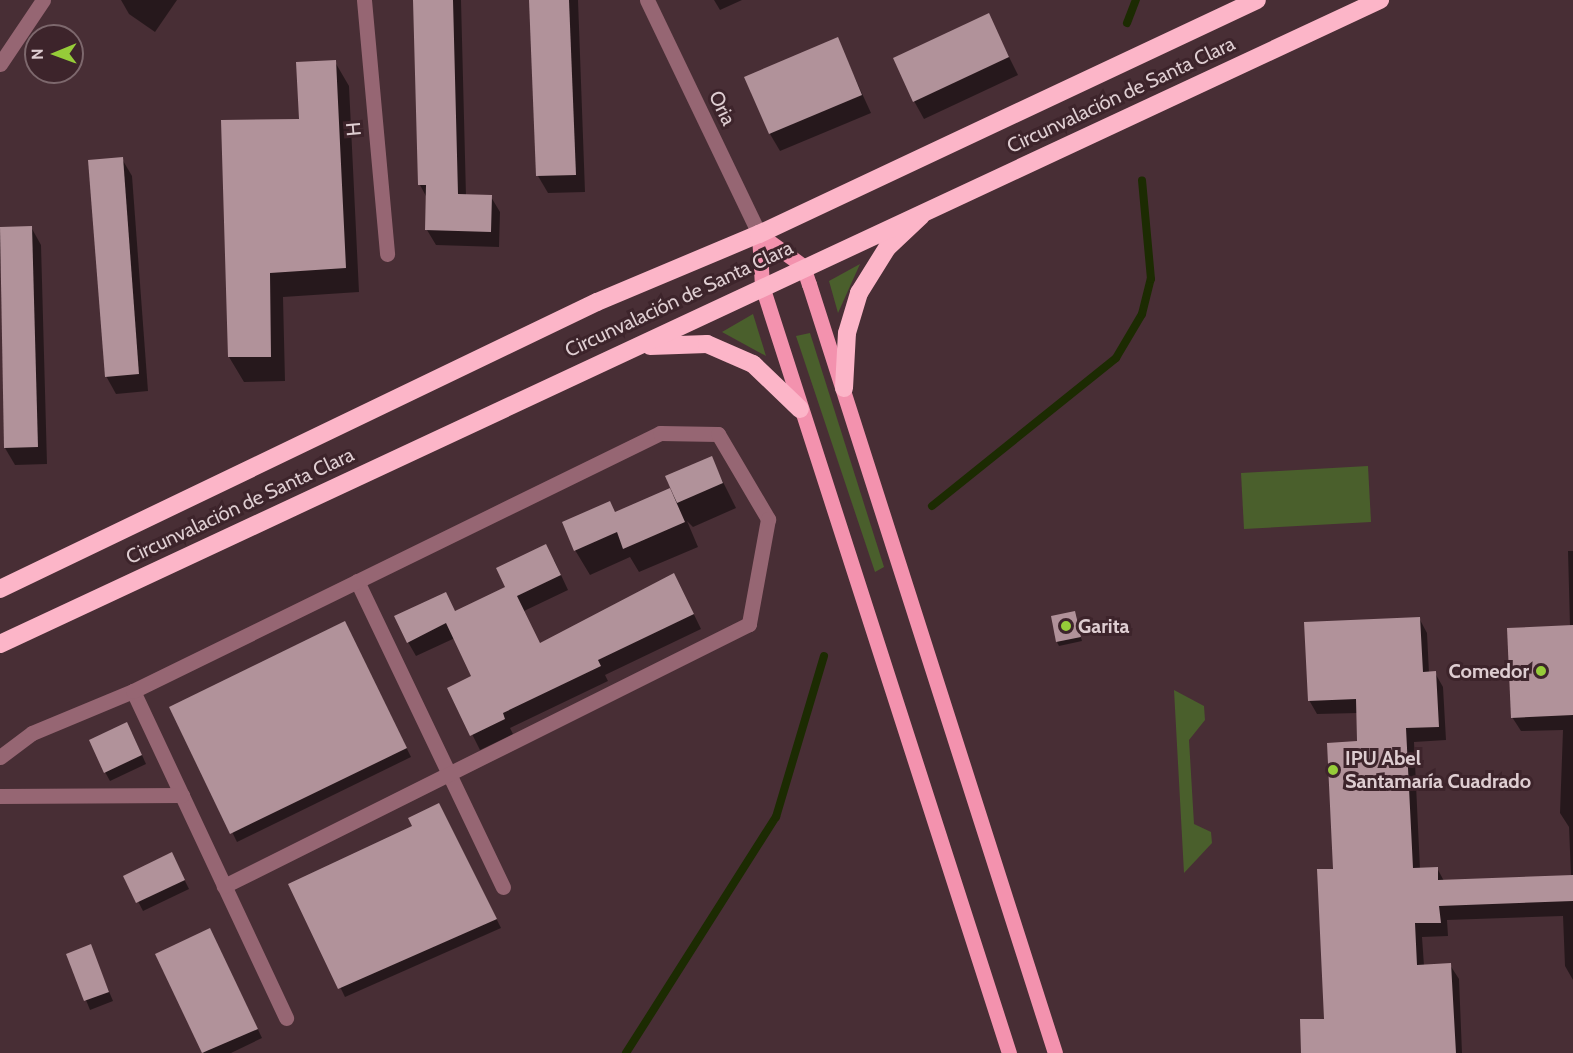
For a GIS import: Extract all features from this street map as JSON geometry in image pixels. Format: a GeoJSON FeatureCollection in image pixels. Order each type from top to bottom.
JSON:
{"type":"FeatureCollection","features":[{"type":"Feature","properties":{"kind":"highway","name":"Circunvalación de Santa Clara"},"geometry":{"type":"LineString","coordinates":[[0,589],[597,302],[759,234],[1257,0]]}},
{"type":"Feature","properties":{"kind":"highway","name":"Circunvalación de Santa Clara"},"geometry":{"type":"LineString","coordinates":[[0,644],[803,266],[1380,0]]}},
{"type":"Feature","properties":{"kind":"highway"},"geometry":{"type":"LineString","coordinates":[[844,388],[847,333],[859,293],[887,248],[932,206]]}},
{"type":"Feature","properties":{"kind":"highway"},"geometry":{"type":"LineString","coordinates":[[621,352],[668,342],[707,344],[753,364],[800,409]]}},
{"type":"Feature","properties":{"kind":"main road"},"geometry":{"type":"LineString","coordinates":[[759,234],[803,266],[844,388],[1055,1053]]}},
{"type":"Feature","properties":{"kind":"main road"},"geometry":{"type":"LineString","coordinates":[[759,234],[762,286],[1009,1053]]}},
{"type":"Feature","properties":{"kind":"street"},"geometry":{"type":"LineString","coordinates":[[0,64],[44,0]]}},
{"type":"Feature","properties":{"kind":"street","name":"H"},"geometry":{"type":"LineString","coordinates":[[364,0],[387,254]]}},
{"type":"Feature","properties":{"kind":"street","name":"Oria"},"geometry":{"type":"LineString","coordinates":[[647,0],[759,234]]}},
{"type":"Feature","properties":{"kind":"street"},"geometry":{"type":"LineString","coordinates":[[0,757],[32,733],[133,691],[660,433],[718,434],[768,519],[749,624],[224,886]]}},
{"type":"Feature","properties":{"kind":"street"},"geometry":{"type":"LineString","coordinates":[[357,581],[503,888]]}},
{"type":"Feature","properties":{"kind":"street"},"geometry":{"type":"LineString","coordinates":[[133,691],[286,1018]]}},
{"type":"Feature","properties":{"kind":"street"},"geometry":{"type":"LineString","coordinates":[[0,796],[182,795]]}},
{"type":"Feature","properties":{"kind":"green space"},"geometry":{"type":"Polygon","coordinates":[[[860,264],[838,313],[829,281],[860,264]]]}},
{"type":"Feature","properties":{"kind":"green space"},"geometry":{"type":"Polygon","coordinates":[[[753,314],[766,356],[722,332],[753,314]]]}},
{"type":"Feature","properties":{"kind":"green space"},"geometry":{"type":"Polygon","coordinates":[[[810,333],[884,567],[875,572],[796,336],[810,333]]]}},
{"type":"Feature","properties":{"kind":"green space"},"geometry":{"type":"Polygon","coordinates":[[[1368,466],[1371,522],[1244,529],[1241,473],[1368,466]]]}},
{"type":"Feature","properties":{"kind":"green space"},"geometry":{"type":"Polygon","coordinates":[[[1174,690],[1204,706],[1205,720],[1189,740],[1194,824],[1211,832],[1212,843],[1184,873],[1174,690]]]}},
{"type":"Feature","properties":{"kind":"building"},"geometry":{"type":"Polygon","coordinates":[[[413,0],[453,0],[458,194],[492,195],[491,232],[425,230],[426,185],[418,185],[413,0]]]}},
{"type":"Feature","properties":{"kind":"building"},"geometry":{"type":"Polygon","coordinates":[[[529,0],[569,0],[576,175],[536,176],[529,0]]]}},
{"type":"Feature","properties":{"kind":"building"},"geometry":{"type":"Polygon","coordinates":[[[989,13],[1009,57],[913,102],[893,58],[989,13]]]}},
{"type":"Feature","properties":{"kind":"building"},"geometry":{"type":"Polygon","coordinates":[[[838,37],[862,95],[769,134],[744,77],[838,37]]]}},
{"type":"Feature","properties":{"kind":"building"},"geometry":{"type":"Polygon","coordinates":[[[336,60],[346,268],[270,273],[271,357],[228,357],[221,120],[299,119],[296,62],[336,60]]]}},
{"type":"Feature","properties":{"kind":"building"},"geometry":{"type":"Polygon","coordinates":[[[123,157],[139,374],[105,377],[88,160],[123,157]]]}},
{"type":"Feature","properties":{"kind":"building"},"geometry":{"type":"Polygon","coordinates":[[[32,226],[38,447],[4,448],[0,227],[32,226]]]}},
{"type":"Feature","properties":{"kind":"building"},"geometry":{"type":"Polygon","coordinates":[[[712,456],[723,483],[677,503],[665,476],[712,456]]]}},
{"type":"Feature","properties":{"kind":"building"},"geometry":{"type":"Polygon","coordinates":[[[670,488],[685,522],[623,549],[617,532],[574,551],[562,522],[610,501],[615,512],[670,488]]]}},
{"type":"Feature","properties":{"kind":"building"},"geometry":{"type":"Polygon","coordinates":[[[546,544],[561,575],[517,596],[540,643],[674,573],[694,614],[598,660],[601,666],[503,713],[505,719],[470,736],[447,688],[471,676],[446,623],[407,643],[394,616],[446,592],[455,611],[505,587],[496,568],[546,544]]]}},
{"type":"Feature","properties":{"kind":"building","name":"Garita"},"geometry":{"type":"Polygon","coordinates":[[[1075,611],[1081,637],[1056,642],[1051,616],[1075,611]]]}},
{"type":"Feature","properties":{"kind":"building"},"geometry":{"type":"Polygon","coordinates":[[[1420,617],[1423,672],[1436,671],[1439,727],[1406,728],[1413,868],[1438,867],[1438,880],[1573,875],[1573,901],[1439,906],[1441,923],[1415,923],[1417,965],[1451,963],[1456,1053],[1301,1053],[1300,1019],[1324,1019],[1317,869],[1333,869],[1327,743],[1357,741],[1356,699],[1308,701],[1304,622],[1420,617]]]}},
{"type":"Feature","properties":{"kind":"building"},"geometry":{"type":"Polygon","coordinates":[[[345,621],[407,748],[230,834],[169,707],[345,621]]]}},
{"type":"Feature","properties":{"kind":"building","name":"Comedor"},"geometry":{"type":"Polygon","coordinates":[[[1573,625],[1573,715],[1511,718],[1507,628],[1573,625]]]}},
{"type":"Feature","properties":{"kind":"building"},"geometry":{"type":"Polygon","coordinates":[[[127,722],[142,755],[104,773],[89,740],[127,722]]]}},
{"type":"Feature","properties":{"kind":"building"},"geometry":{"type":"Polygon","coordinates":[[[439,803],[497,919],[338,989],[288,884],[412,826],[408,818],[439,803]]]}},
{"type":"Feature","properties":{"kind":"building"},"geometry":{"type":"Polygon","coordinates":[[[172,852],[185,880],[136,903],[123,876],[172,852]]]}},
{"type":"Feature","properties":{"kind":"building"},"geometry":{"type":"Polygon","coordinates":[[[210,928],[258,1029],[202,1053],[155,954],[210,928]]]}},
{"type":"Feature","properties":{"kind":"building"},"geometry":{"type":"Polygon","coordinates":[[[91,944],[109,992],[84,1001],[66,954],[91,944]]]}},
{"type":"Feature","properties":{"kind":"waterway"},"geometry":{"type":"LineString","coordinates":[[1127,23],[1136,0]]}},
{"type":"Feature","properties":{"kind":"waterway"},"geometry":{"type":"LineString","coordinates":[[932,506],[1116,358],[1142,314],[1151,279],[1142,180]]}},
{"type":"Feature","properties":{"kind":"waterway"},"geometry":{"type":"LineString","coordinates":[[626,1053],[776,817],[824,656]]}},
{"type":"Feature","properties":{"kind":"place","name":"Garita"},"geometry":{"type":"Point","coordinates":[1066,626]}},
{"type":"Feature","properties":{"kind":"place","name":"Comedor"},"geometry":{"type":"Point","coordinates":[1541,671]}},
{"type":"Feature","properties":{"kind":"place","name":"IPU Abel Santamaría Cuadrado"},"geometry":{"type":"Point","coordinates":[1333,770]}}]}
